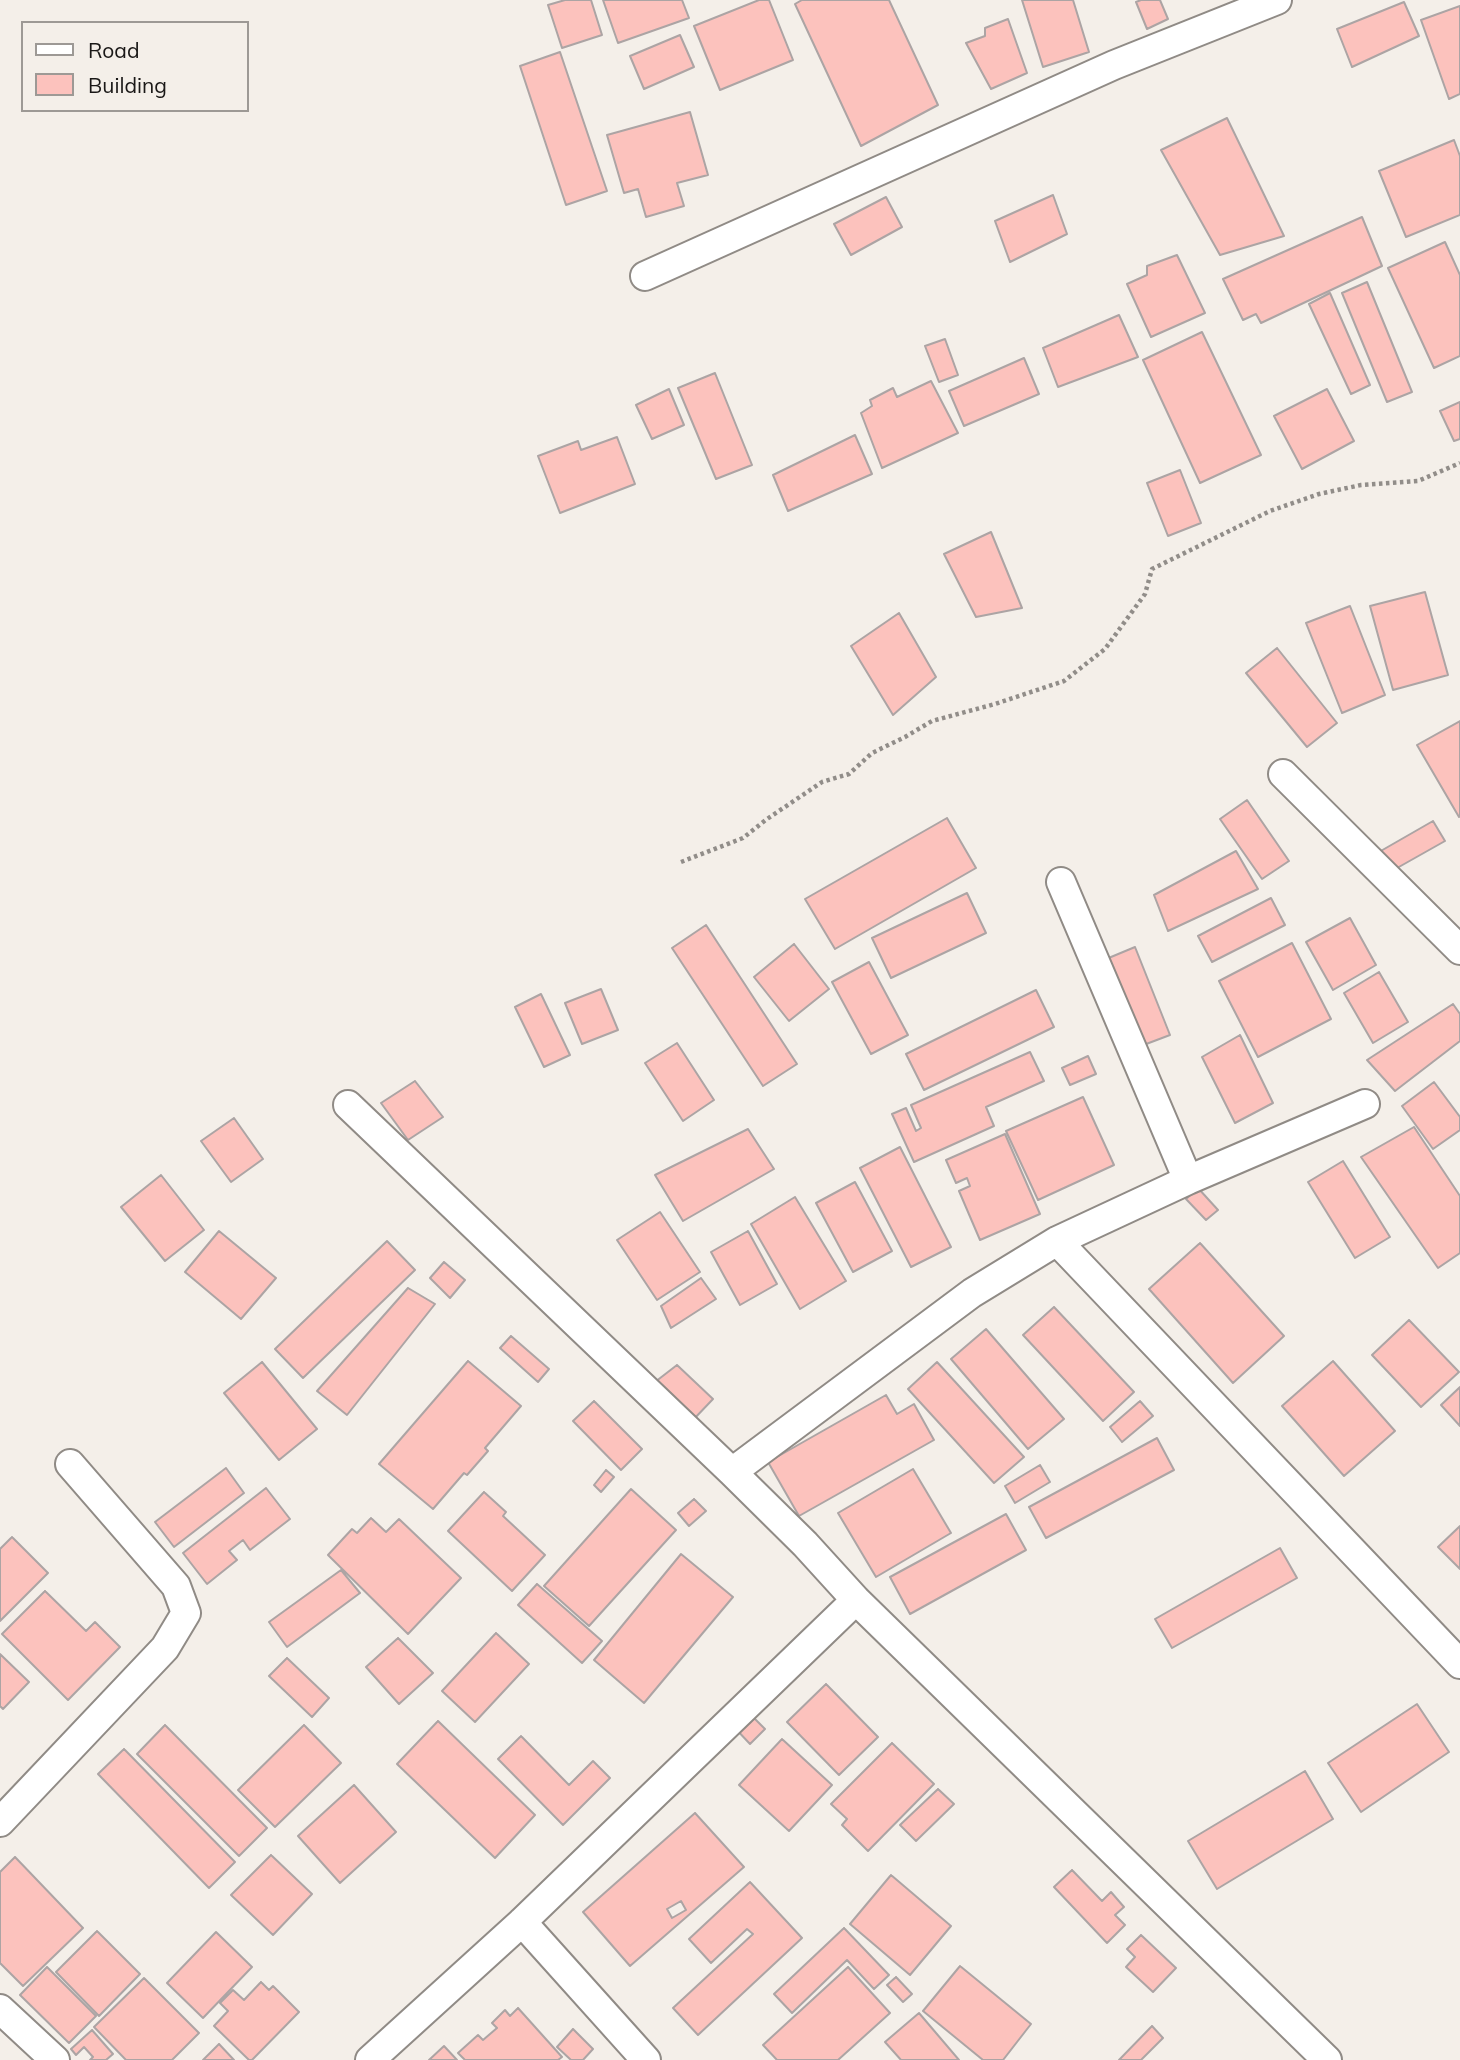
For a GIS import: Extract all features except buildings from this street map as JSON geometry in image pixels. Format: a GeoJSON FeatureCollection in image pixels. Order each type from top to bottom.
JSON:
{"type":"FeatureCollection","features":[{"type":"Feature","properties":{"kind":"street"},"geometry":{"type":"LineString","coordinates":[[645,276],[1114,65],[1277,0]]}},
{"type":"Feature","properties":{"kind":"street"},"geometry":{"type":"LineString","coordinates":[[1283,774],[1460,950]]}},
{"type":"Feature","properties":{"kind":"street"},"geometry":{"type":"LineString","coordinates":[[1061,882],[1188,1180]]}},
{"type":"Feature","properties":{"kind":"street"},"geometry":{"type":"LineString","coordinates":[[732,1472],[972,1293],[1057,1241],[1188,1180],[1365,1104]]}},
{"type":"Feature","properties":{"kind":"street"},"geometry":{"type":"LineString","coordinates":[[348,1105],[732,1472],[805,1544],[856,1600],[1327,2060]]}},
{"type":"Feature","properties":{"kind":"street"},"geometry":{"type":"LineString","coordinates":[[1057,1241],[1460,1664]]}},
{"type":"Feature","properties":{"kind":"street"},"geometry":{"type":"LineString","coordinates":[[0,1822],[164,1648],[186,1614],[176,1586],[70,1464]]}},
{"type":"Feature","properties":{"kind":"street"},"geometry":{"type":"LineString","coordinates":[[370,2060],[522,1922],[856,1600]]}},
{"type":"Feature","properties":{"kind":"street"},"geometry":{"type":"LineString","coordinates":[[522,1922],[646,2060]]}},
{"type":"Feature","properties":{"kind":"street"},"geometry":{"type":"LineString","coordinates":[[0,2009],[55,2060]]}},
{"type":"Feature","properties":{"kind":"path"},"geometry":{"type":"LineString","coordinates":[[681,862],[743,838],[822,782],[849,774],[872,752],[932,721],[1064,681],[1105,649],[1145,594],[1152,569],[1270,511],[1319,494],[1361,485],[1418,481],[1460,463]]}}]}
